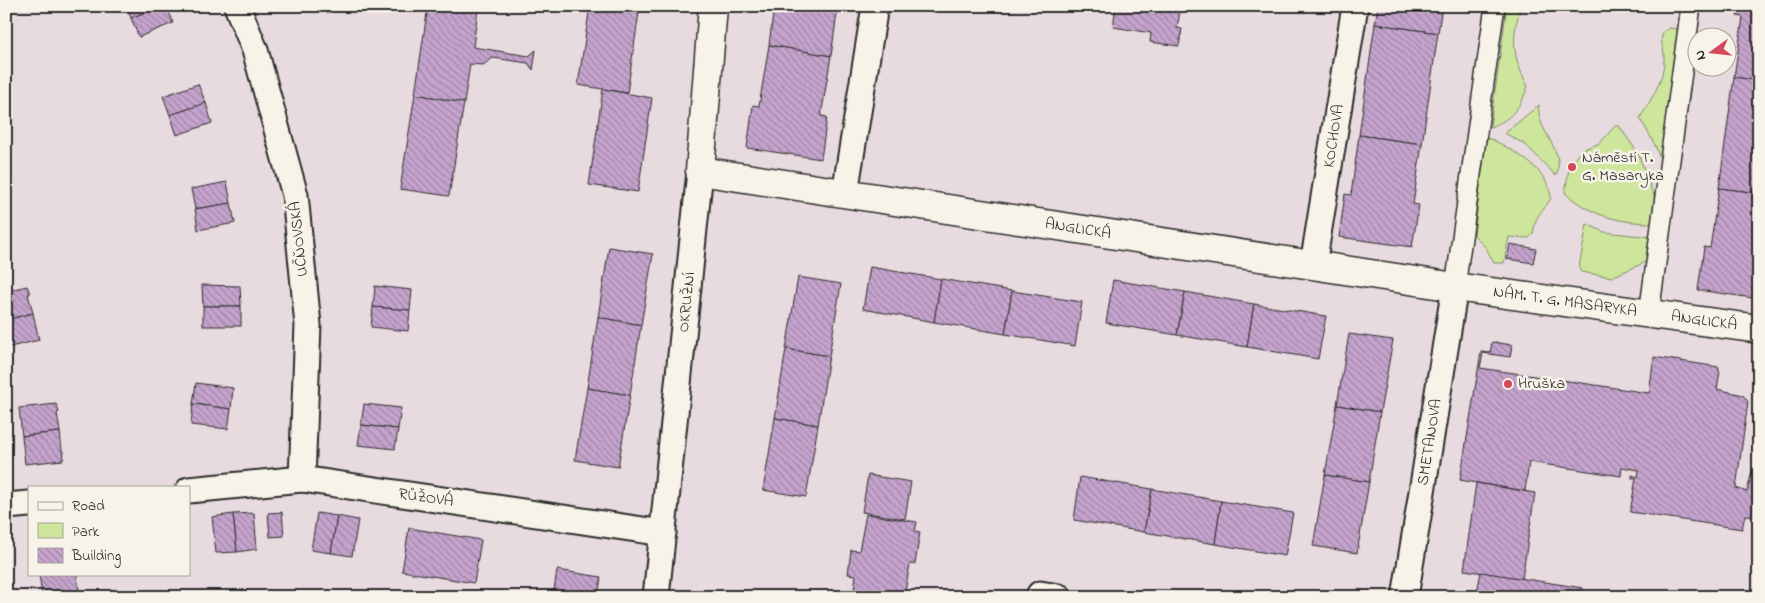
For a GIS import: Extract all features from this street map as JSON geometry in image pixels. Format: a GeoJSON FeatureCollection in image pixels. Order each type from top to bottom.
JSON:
{"type":"FeatureCollection","features":[{"type":"Feature","properties":{"kind":"street","name":"UČŇOVSKÁ"},"geometry":{"type":"LineString","coordinates":[[237,6],[255,50],[295,195],[308,325],[302,479]]}},
{"type":"Feature","properties":{"kind":"street","name":"OKRUŽNÍ"},"geometry":{"type":"LineString","coordinates":[[656,597],[700,171],[713,6]]}},
{"type":"Feature","properties":{"kind":"street"},"geometry":{"type":"LineString","coordinates":[[845,193],[875,6]]}},
{"type":"Feature","properties":{"kind":"street","name":"KOCHOVA"},"geometry":{"type":"LineString","coordinates":[[1312,265],[1355,6]]}},
{"type":"Feature","properties":{"kind":"street"},"geometry":{"type":"LineString","coordinates":[[1455,287],[1495,6]]}},
{"type":"Feature","properties":{"kind":"street","name":"NÁM. T. G. MASARYKA"},"geometry":{"type":"LineString","coordinates":[[1455,287],[1649,314],[1691,6]]}},
{"type":"Feature","properties":{"kind":"street","name":"ANGLICKÁ"},"geometry":{"type":"LineString","coordinates":[[700,171],[1455,287]]}},
{"type":"Feature","properties":{"kind":"street","name":"SMETANOVA"},"geometry":{"type":"LineString","coordinates":[[1405,597],[1455,287]]}},
{"type":"Feature","properties":{"kind":"street","name":"ANGLICKÁ"},"geometry":{"type":"LineString","coordinates":[[1649,314],[1759,329]]}},
{"type":"Feature","properties":{"kind":"street","name":"RŮŽOVÁ"},"geometry":{"type":"LineString","coordinates":[[190,490],[302,479],[663,533]]}},
{"type":"Feature","properties":{"kind":"street"},"geometry":{"type":"LineString","coordinates":[[6,506],[28,504]]}},
{"type":"Feature","properties":{"kind":"green space"},"geometry":{"type":"Polygon","coordinates":[[[1507,6],[1521,6],[1516,28],[1515,47],[1519,66],[1528,86],[1514,112],[1504,121],[1490,127],[1507,6]]]}},
{"type":"Feature","properties":{"kind":"green space"},"geometry":{"type":"Polygon","coordinates":[[[1670,28],[1677,29],[1679,34],[1663,167],[1655,145],[1640,118],[1660,80],[1664,64],[1662,36],[1663,32],[1670,28]]]}},
{"type":"Feature","properties":{"kind":"green space"},"geometry":{"type":"Polygon","coordinates":[[[1539,105],[1542,123],[1557,157],[1558,167],[1556,176],[1527,146],[1505,133],[1539,105]]]}},
{"type":"Feature","properties":{"kind":"green space"},"geometry":{"type":"Polygon","coordinates":[[[1615,126],[1619,126],[1638,153],[1657,204],[1654,223],[1629,222],[1606,217],[1585,207],[1565,193],[1569,168],[1581,150],[1600,143],[1615,126]]]}},
{"type":"Feature","properties":{"kind":"green space"},"geometry":{"type":"Polygon","coordinates":[[[1486,139],[1491,139],[1529,162],[1544,178],[1551,198],[1537,217],[1533,234],[1529,238],[1509,237],[1504,263],[1494,263],[1486,248],[1474,235],[1486,139]]]}},
{"type":"Feature","properties":{"kind":"green space"},"geometry":{"type":"Polygon","coordinates":[[[1587,224],[1604,232],[1651,237],[1648,261],[1612,277],[1581,272],[1579,268],[1587,224]]]}},
{"type":"Feature","properties":{"kind":"building"},"geometry":{"type":"Polygon","coordinates":[[[126,6],[160,6],[131,18],[126,6]]]}},
{"type":"Feature","properties":{"kind":"building"},"geometry":{"type":"Polygon","coordinates":[[[160,6],[167,6],[173,23],[139,37],[131,18],[160,6]]]}},
{"type":"Feature","properties":{"kind":"building"},"geometry":{"type":"Polygon","coordinates":[[[428,6],[478,9],[473,47],[529,56],[536,50],[533,70],[528,63],[493,58],[483,65],[470,64],[464,103],[415,94],[428,6]]]}},
{"type":"Feature","properties":{"kind":"building"},"geometry":{"type":"Polygon","coordinates":[[[590,6],[640,6],[627,93],[578,85],[590,6]]]}},
{"type":"Feature","properties":{"kind":"building"},"geometry":{"type":"Polygon","coordinates":[[[774,6],[838,6],[831,56],[769,45],[774,6]]]}},
{"type":"Feature","properties":{"kind":"building"},"geometry":{"type":"Polygon","coordinates":[[[1116,6],[1181,6],[1177,28],[1182,29],[1179,46],[1150,42],[1151,33],[1113,27],[1116,6]]]}},
{"type":"Feature","properties":{"kind":"building"},"geometry":{"type":"Polygon","coordinates":[[[1378,6],[1442,6],[1438,33],[1375,24],[1378,6]]]}},
{"type":"Feature","properties":{"kind":"building"},"geometry":{"type":"Polygon","coordinates":[[[1739,6],[1759,6],[1759,81],[1738,78],[1738,50],[1743,17],[1737,16],[1739,6]]]}},
{"type":"Feature","properties":{"kind":"building"},"geometry":{"type":"Polygon","coordinates":[[[1375,24],[1438,33],[1422,144],[1359,135],[1375,24]]]}},
{"type":"Feature","properties":{"kind":"building"},"geometry":{"type":"Polygon","coordinates":[[[769,45],[831,56],[821,116],[827,117],[821,159],[747,148],[753,105],[759,106],[769,45]]]}},
{"type":"Feature","properties":{"kind":"building"},"geometry":{"type":"Polygon","coordinates":[[[1734,78],[1759,81],[1759,193],[1719,188],[1734,78]]]}},
{"type":"Feature","properties":{"kind":"building"},"geometry":{"type":"Polygon","coordinates":[[[198,84],[206,103],[170,115],[163,96],[198,84]]]}},
{"type":"Feature","properties":{"kind":"building"},"geometry":{"type":"Polygon","coordinates":[[[603,89],[652,98],[638,192],[589,185],[603,89]]]}},
{"type":"Feature","properties":{"kind":"building"},"geometry":{"type":"Polygon","coordinates":[[[415,94],[464,103],[449,196],[400,189],[415,94]]]}},
{"type":"Feature","properties":{"kind":"building"},"geometry":{"type":"Polygon","coordinates":[[[206,103],[212,123],[177,135],[170,115],[206,103]]]}},
{"type":"Feature","properties":{"kind":"building"},"geometry":{"type":"Polygon","coordinates":[[[1359,135],[1422,144],[1413,204],[1419,205],[1412,247],[1339,237],[1345,194],[1351,195],[1359,135]]]}},
{"type":"Feature","properties":{"kind":"building"},"geometry":{"type":"Polygon","coordinates":[[[227,182],[231,203],[195,209],[191,189],[227,182]]]}},
{"type":"Feature","properties":{"kind":"building"},"geometry":{"type":"Polygon","coordinates":[[[1719,188],[1759,193],[1759,299],[1698,290],[1704,247],[1710,248],[1719,188]]]}},
{"type":"Feature","properties":{"kind":"building"},"geometry":{"type":"Polygon","coordinates":[[[231,203],[235,223],[198,230],[195,209],[231,203]]]}},
{"type":"Feature","properties":{"kind":"building"},"geometry":{"type":"Polygon","coordinates":[[[1510,244],[1536,249],[1533,263],[1507,259],[1510,244]]]}},
{"type":"Feature","properties":{"kind":"building"},"geometry":{"type":"Polygon","coordinates":[[[609,247],[653,254],[641,325],[598,317],[609,247]]]}},
{"type":"Feature","properties":{"kind":"building"},"geometry":{"type":"Polygon","coordinates":[[[870,267],[941,279],[934,322],[863,309],[870,267]]]}},
{"type":"Feature","properties":{"kind":"building"},"geometry":{"type":"Polygon","coordinates":[[[798,277],[841,284],[829,356],[786,349],[798,277]]]}},
{"type":"Feature","properties":{"kind":"building"},"geometry":{"type":"Polygon","coordinates":[[[941,279],[1012,291],[1005,334],[934,322],[941,279]]]}},
{"type":"Feature","properties":{"kind":"building"},"geometry":{"type":"Polygon","coordinates":[[[1113,280],[1185,292],[1177,335],[1106,323],[1113,280]]]}},
{"type":"Feature","properties":{"kind":"building"},"geometry":{"type":"Polygon","coordinates":[[[202,285],[240,286],[241,306],[203,306],[202,285]]]}},
{"type":"Feature","properties":{"kind":"building"},"geometry":{"type":"Polygon","coordinates":[[[27,286],[33,313],[6,320],[6,291],[27,286]]]}},
{"type":"Feature","properties":{"kind":"building"},"geometry":{"type":"Polygon","coordinates":[[[375,286],[412,290],[410,310],[373,307],[375,286]]]}},
{"type":"Feature","properties":{"kind":"building"},"geometry":{"type":"Polygon","coordinates":[[[1012,291],[1082,302],[1075,346],[1005,334],[1012,291]]]}},
{"type":"Feature","properties":{"kind":"building"},"geometry":{"type":"Polygon","coordinates":[[[1185,292],[1254,304],[1247,347],[1177,335],[1185,292]]]}},
{"type":"Feature","properties":{"kind":"building"},"geometry":{"type":"Polygon","coordinates":[[[1254,304],[1326,316],[1318,359],[1247,347],[1254,304]]]}},
{"type":"Feature","properties":{"kind":"building"},"geometry":{"type":"Polygon","coordinates":[[[203,306],[241,306],[241,326],[203,326],[203,306]]]}},
{"type":"Feature","properties":{"kind":"building"},"geometry":{"type":"Polygon","coordinates":[[[373,307],[410,310],[408,331],[371,327],[373,307]]]}},
{"type":"Feature","properties":{"kind":"building"},"geometry":{"type":"Polygon","coordinates":[[[33,313],[39,340],[6,348],[6,320],[33,313]]]}},
{"type":"Feature","properties":{"kind":"building"},"geometry":{"type":"Polygon","coordinates":[[[598,317],[641,325],[630,395],[587,388],[598,317]]]}},
{"type":"Feature","properties":{"kind":"building"},"geometry":{"type":"Polygon","coordinates":[[[1349,334],[1393,340],[1380,412],[1337,405],[1349,334]]]}},
{"type":"Feature","properties":{"kind":"building"},"geometry":{"type":"Polygon","coordinates":[[[1492,342],[1512,345],[1510,357],[1483,353],[1480,368],[1649,393],[1654,357],[1719,367],[1717,389],[1743,395],[1748,402],[1736,488],[1747,492],[1752,471],[1759,472],[1759,516],[1745,515],[1742,529],[1630,512],[1636,478],[1632,478],[1632,475],[1638,477],[1639,470],[1622,467],[1621,476],[1529,462],[1525,491],[1460,480],[1481,352],[1490,353],[1492,342]]]}},
{"type":"Feature","properties":{"kind":"building"},"geometry":{"type":"Polygon","coordinates":[[[786,349],[829,356],[818,425],[775,418],[786,349]]]}},
{"type":"Feature","properties":{"kind":"building"},"geometry":{"type":"Polygon","coordinates":[[[196,383],[233,388],[231,409],[193,404],[196,383]]]}},
{"type":"Feature","properties":{"kind":"building"},"geometry":{"type":"Polygon","coordinates":[[[587,388],[630,395],[618,467],[575,460],[587,388]]]}},
{"type":"Feature","properties":{"kind":"building"},"geometry":{"type":"Polygon","coordinates":[[[56,404],[59,412],[57,413],[60,432],[22,436],[19,408],[56,404]]]}},
{"type":"Feature","properties":{"kind":"building"},"geometry":{"type":"Polygon","coordinates":[[[193,404],[231,409],[228,429],[191,425],[193,404]]]}},
{"type":"Feature","properties":{"kind":"building"},"geometry":{"type":"Polygon","coordinates":[[[364,404],[401,408],[398,429],[361,425],[364,404]]]}},
{"type":"Feature","properties":{"kind":"building"},"geometry":{"type":"Polygon","coordinates":[[[1337,405],[1380,412],[1369,482],[1325,475],[1337,405]]]}},
{"type":"Feature","properties":{"kind":"building"},"geometry":{"type":"Polygon","coordinates":[[[775,418],[818,425],[806,497],[763,490],[775,418]]]}},
{"type":"Feature","properties":{"kind":"building"},"geometry":{"type":"Polygon","coordinates":[[[361,425],[398,429],[395,449],[358,445],[361,425]]]}},
{"type":"Feature","properties":{"kind":"building"},"geometry":{"type":"Polygon","coordinates":[[[60,432],[62,451],[64,451],[63,460],[25,464],[22,436],[60,432]]]}},
{"type":"Feature","properties":{"kind":"building"},"geometry":{"type":"Polygon","coordinates":[[[868,475],[911,482],[905,519],[862,512],[868,475]]]}},
{"type":"Feature","properties":{"kind":"building"},"geometry":{"type":"Polygon","coordinates":[[[1325,475],[1369,482],[1357,553],[1313,546],[1325,475]]]}},
{"type":"Feature","properties":{"kind":"building"},"geometry":{"type":"Polygon","coordinates":[[[1080,477],[1152,489],[1144,532],[1074,520],[1080,477]]]}},
{"type":"Feature","properties":{"kind":"building"},"geometry":{"type":"Polygon","coordinates":[[[1476,483],[1535,493],[1522,579],[1464,570],[1476,483]]]}},
{"type":"Feature","properties":{"kind":"building"},"geometry":{"type":"Polygon","coordinates":[[[1152,489],[1221,501],[1215,544],[1144,532],[1152,489]]]}},
{"type":"Feature","properties":{"kind":"building"},"geometry":{"type":"Polygon","coordinates":[[[1221,501],[1293,513],[1285,556],[1215,544],[1221,501]]]}},
{"type":"Feature","properties":{"kind":"building"},"geometry":{"type":"Polygon","coordinates":[[[282,512],[284,536],[270,537],[268,513],[282,512]]]}},
{"type":"Feature","properties":{"kind":"building"},"geometry":{"type":"Polygon","coordinates":[[[254,513],[257,549],[237,552],[233,514],[254,513]]]}},
{"type":"Feature","properties":{"kind":"building"},"geometry":{"type":"Polygon","coordinates":[[[317,513],[337,516],[331,553],[311,550],[317,513]]]}},
{"type":"Feature","properties":{"kind":"building"},"geometry":{"type":"Polygon","coordinates":[[[233,514],[237,552],[216,553],[212,517],[233,514]]]}},
{"type":"Feature","properties":{"kind":"building"},"geometry":{"type":"Polygon","coordinates":[[[866,514],[917,522],[915,531],[920,532],[915,564],[910,564],[904,597],[853,597],[856,575],[848,574],[851,550],[859,551],[866,514]]]}},
{"type":"Feature","properties":{"kind":"building"},"geometry":{"type":"Polygon","coordinates":[[[337,516],[358,520],[352,556],[331,553],[337,516]]]}},
{"type":"Feature","properties":{"kind":"building"},"geometry":{"type":"Polygon","coordinates":[[[409,528],[481,540],[474,583],[402,571],[409,528]]]}},
{"type":"Feature","properties":{"kind":"building"},"geometry":{"type":"Polygon","coordinates":[[[557,570],[601,577],[598,597],[553,597],[557,570]]]}},
{"type":"Feature","properties":{"kind":"building"},"geometry":{"type":"Polygon","coordinates":[[[1481,572],[1583,588],[1581,597],[1476,597],[1481,572]]]}},
{"type":"Feature","properties":{"kind":"building"},"geometry":{"type":"Polygon","coordinates":[[[39,576],[77,576],[79,591],[42,596],[39,576]]]}},
{"type":"Feature","properties":{"kind":"building"},"geometry":{"type":"Polygon","coordinates":[[[79,591],[80,597],[42,597],[42,596],[79,591]]]}},
{"type":"Feature","properties":{"kind":"place","name":"Náměstí T. G. Masaryka"},"geometry":{"type":"Point","coordinates":[1572,167]}},
{"type":"Feature","properties":{"kind":"place","name":"Hruška"},"geometry":{"type":"Point","coordinates":[1508,384]}}]}
